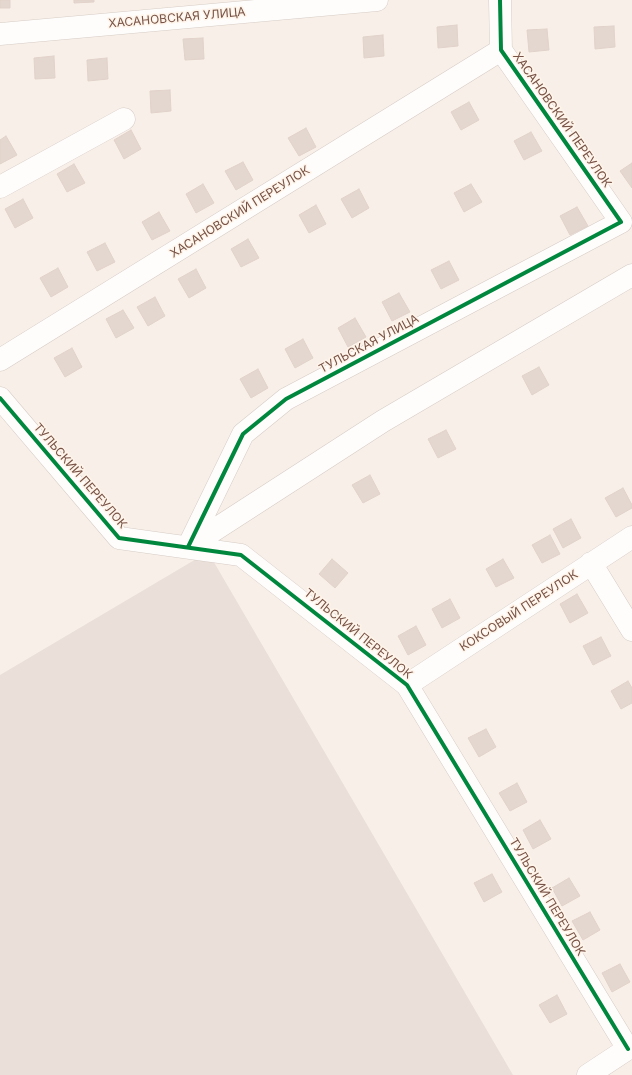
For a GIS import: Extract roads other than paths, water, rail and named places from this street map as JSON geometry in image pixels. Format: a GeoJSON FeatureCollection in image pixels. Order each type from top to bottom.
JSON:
{"type":"FeatureCollection","features":[{"type":"Feature","properties":{"kind":"street","name":"ХАСАНОВСКАЯ УЛИЦА"},"geometry":{"type":"LineString","coordinates":[[0,34],[377,0]]}},
{"type":"Feature","properties":{"kind":"street","name":"ХАСАНОВСКИЙ ПЕРЕУЛОК"},"geometry":{"type":"LineString","coordinates":[[500,0],[501,50],[621,222]]}},
{"type":"Feature","properties":{"kind":"street","name":"ХАСАНОВСКИЙ ПЕРЕУЛОК"},"geometry":{"type":"LineString","coordinates":[[0,360],[501,50]]}},
{"type":"Feature","properties":{"kind":"street"},"geometry":{"type":"LineString","coordinates":[[0,187],[124,119]]}},
{"type":"Feature","properties":{"kind":"street","name":"ТУЛЬСКАЯ УЛИЦА"},"geometry":{"type":"LineString","coordinates":[[188,547],[243,434],[286,399],[621,222]]}},
{"type":"Feature","properties":{"kind":"street"},"geometry":{"type":"LineString","coordinates":[[188,547],[383,421],[632,275]]}},
{"type":"Feature","properties":{"kind":"street","name":"ТУЛЬСКИЙ ПЕРЕУЛОК"},"geometry":{"type":"LineString","coordinates":[[0,398],[119,538],[241,554],[407,685],[630,1048]]}},
{"type":"Feature","properties":{"kind":"street","name":"КОКСОВЫЙ ПЕРЕУЛОК"},"geometry":{"type":"LineString","coordinates":[[407,685],[632,537]]}},
{"type":"Feature","properties":{"kind":"street"},"geometry":{"type":"LineString","coordinates":[[591,563],[632,630]]}},
{"type":"Feature","properties":{"kind":"street"},"geometry":{"type":"LineString","coordinates":[[588,1075],[630,1048]]}}]}
